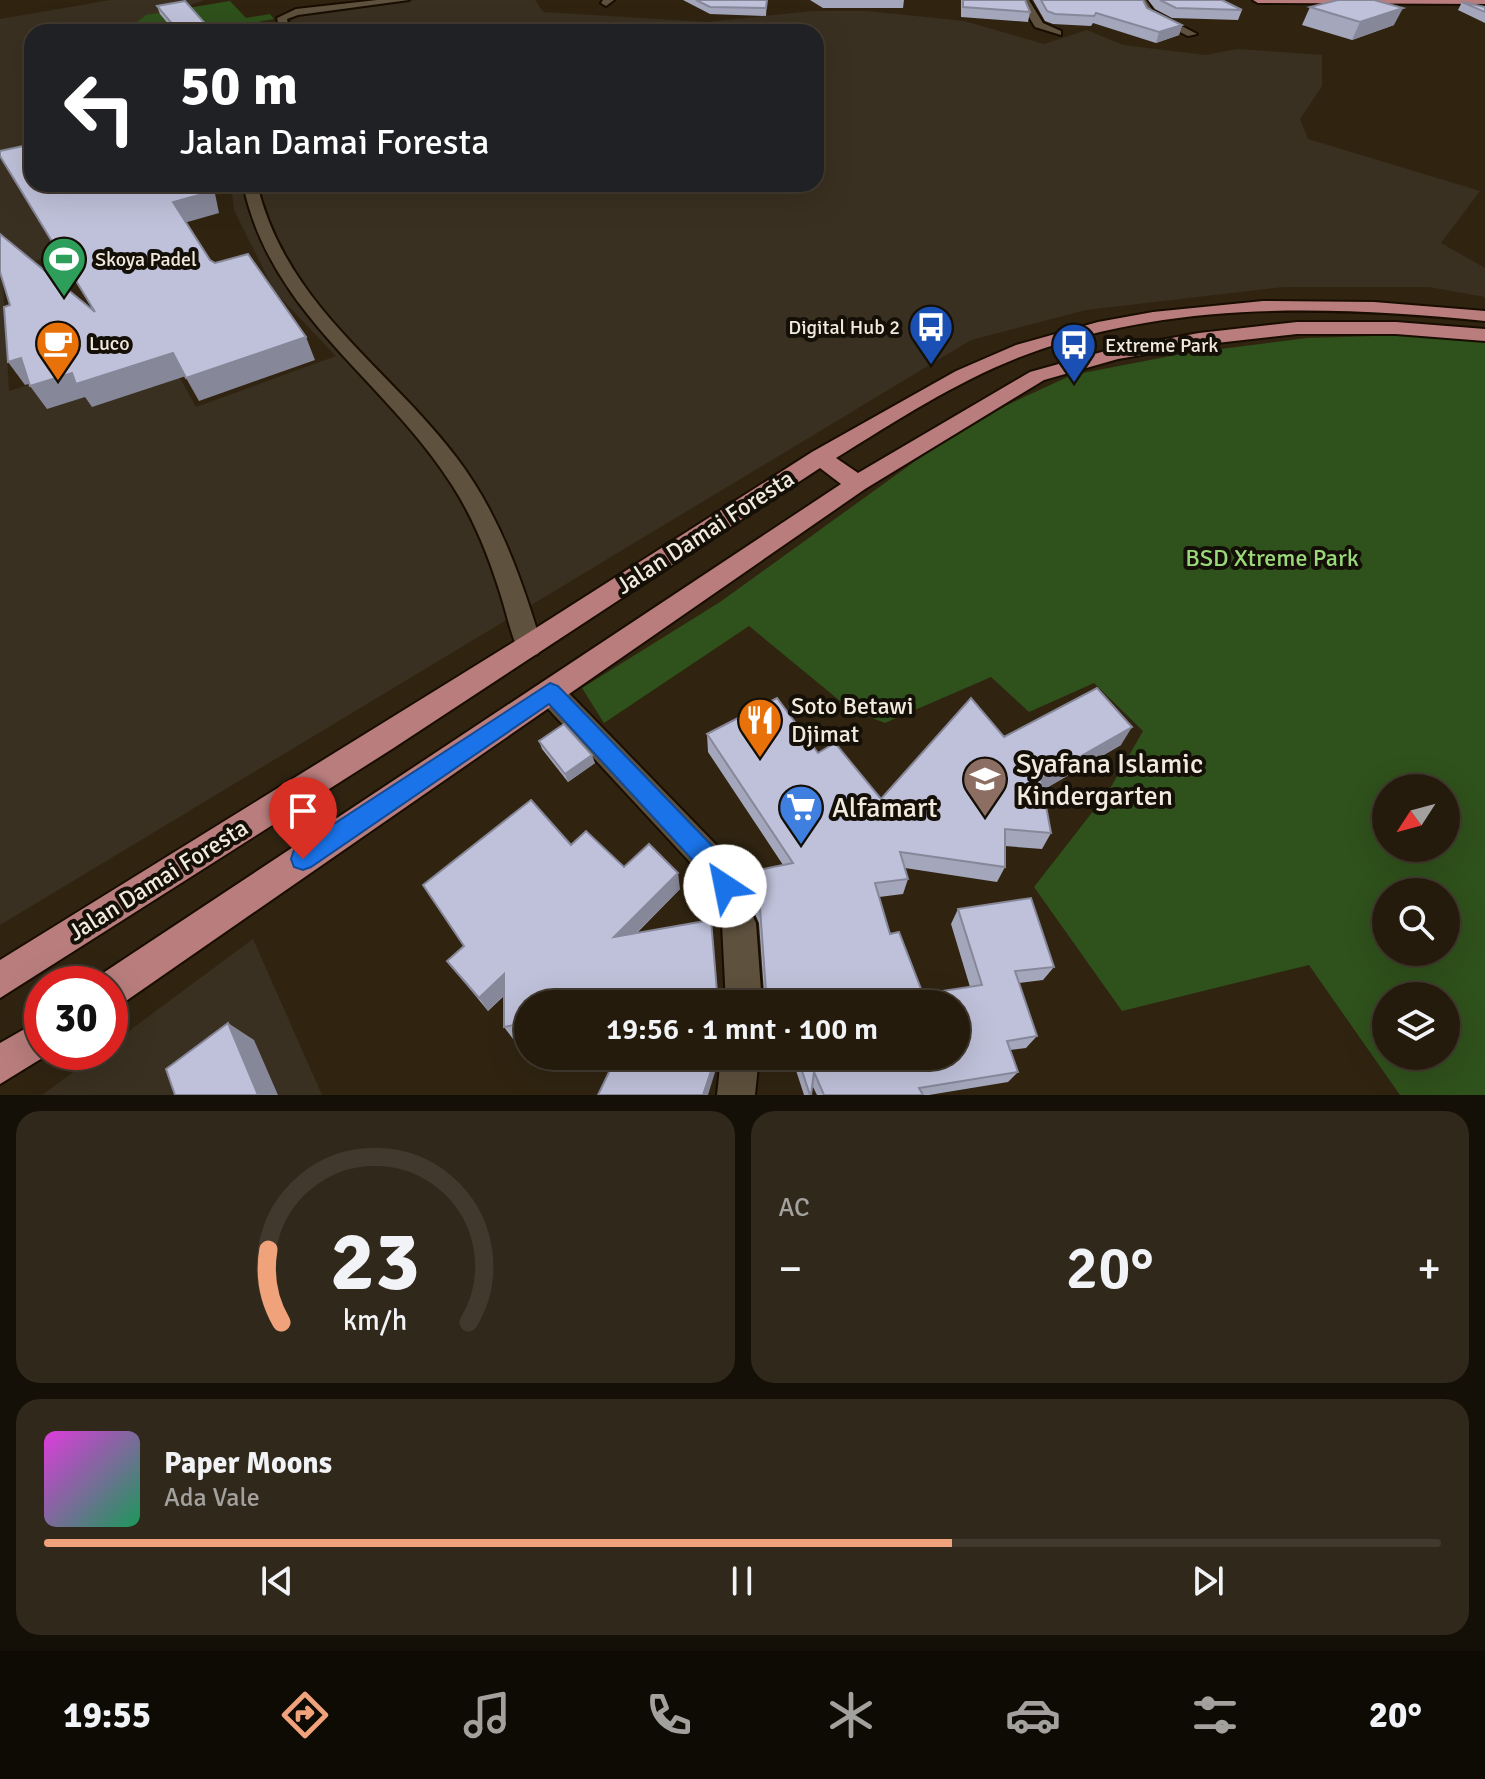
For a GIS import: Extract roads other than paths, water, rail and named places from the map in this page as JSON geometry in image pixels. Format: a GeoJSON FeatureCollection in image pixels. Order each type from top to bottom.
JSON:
{"type":"FeatureCollection","features":[{"type":"Feature","properties":{"kind":"main road"},"geometry":{"type":"LineString","coordinates":[[1258,0],[1485,1]]}},
{"type":"Feature","properties":{"kind":"main road","name":"Jalan Damai Foresta"},"geometry":{"type":"LineString","coordinates":[[0,980],[529,646],[820,457],[965,373],[1041,343],[1105,327],[1177,315],[1286,305],[1371,306],[1485,316]]}},
{"type":"Feature","properties":{"kind":"main road","name":"Jalan Damai Foresta"},"geometry":{"type":"LineString","coordinates":[[128,978],[857,484],[1037,376],[1087,360],[1199,339],[1297,328],[1396,328],[1485,335]]}},
{"type":"Feature","properties":{"kind":"main road"},"geometry":{"type":"LineString","coordinates":[[820,457],[857,484]]}},
{"type":"Feature","properties":{"kind":"main road"},"geometry":{"type":"LineString","coordinates":[[0,1065],[24,1049]]}},
{"type":"Feature","properties":{"kind":"street"},"geometry":{"type":"LineString","coordinates":[[283,24],[282,18],[296,12],[404,0]]}},
{"type":"Feature","properties":{"kind":"street"},"geometry":{"type":"LineString","coordinates":[[1024,0],[1039,25],[1057,33]]}},
{"type":"Feature","properties":{"kind":"street"},"geometry":{"type":"LineString","coordinates":[[1141,0],[1149,13],[1192,34]]}},
{"type":"Feature","properties":{"kind":"street"},"geometry":{"type":"LineString","coordinates":[[1458,1],[1485,11]]}},
{"type":"Feature","properties":{"kind":"street"},"geometry":{"type":"LineString","coordinates":[[251,192],[254,212],[263,233],[301,298],[447,460],[482,511],[511,581],[529,646]]}},
{"type":"Feature","properties":{"kind":"street"},"geometry":{"type":"LineString","coordinates":[[550,692],[711,862],[725,886],[739,923],[743,990]]}},
{"type":"Feature","properties":{"kind":"street"},"geometry":{"type":"LineString","coordinates":[[736,1095],[739,1070]]}},
{"type":"Feature","properties":{"kind":"place","name":"Skoya Padel"},"geometry":{"type":"Point","coordinates":[64,298]}},
{"type":"Feature","properties":{"kind":"place","name":"Digital Hub 2"},"geometry":{"type":"Point","coordinates":[931,366]}},
{"type":"Feature","properties":{"kind":"place","name":"Luco"},"geometry":{"type":"Point","coordinates":[58,382]}},
{"type":"Feature","properties":{"kind":"place","name":"Extreme Park"},"geometry":{"type":"Point","coordinates":[1074,384]}},
{"type":"Feature","properties":{"kind":"place","name":"Soto Betawi Djimat"},"geometry":{"type":"Point","coordinates":[760,759]}},
{"type":"Feature","properties":{"kind":"place","name":"Syafana Islamic Kindergarten"},"geometry":{"type":"Point","coordinates":[985,818]}},
{"type":"Feature","properties":{"kind":"place","name":"Alfamart"},"geometry":{"type":"Point","coordinates":[801,846]}},
{"type":"Feature","properties":{"kind":"park label","name":"BSD Xtreme Park"},"geometry":{"type":"Point","coordinates":[1272,558]}}]}
